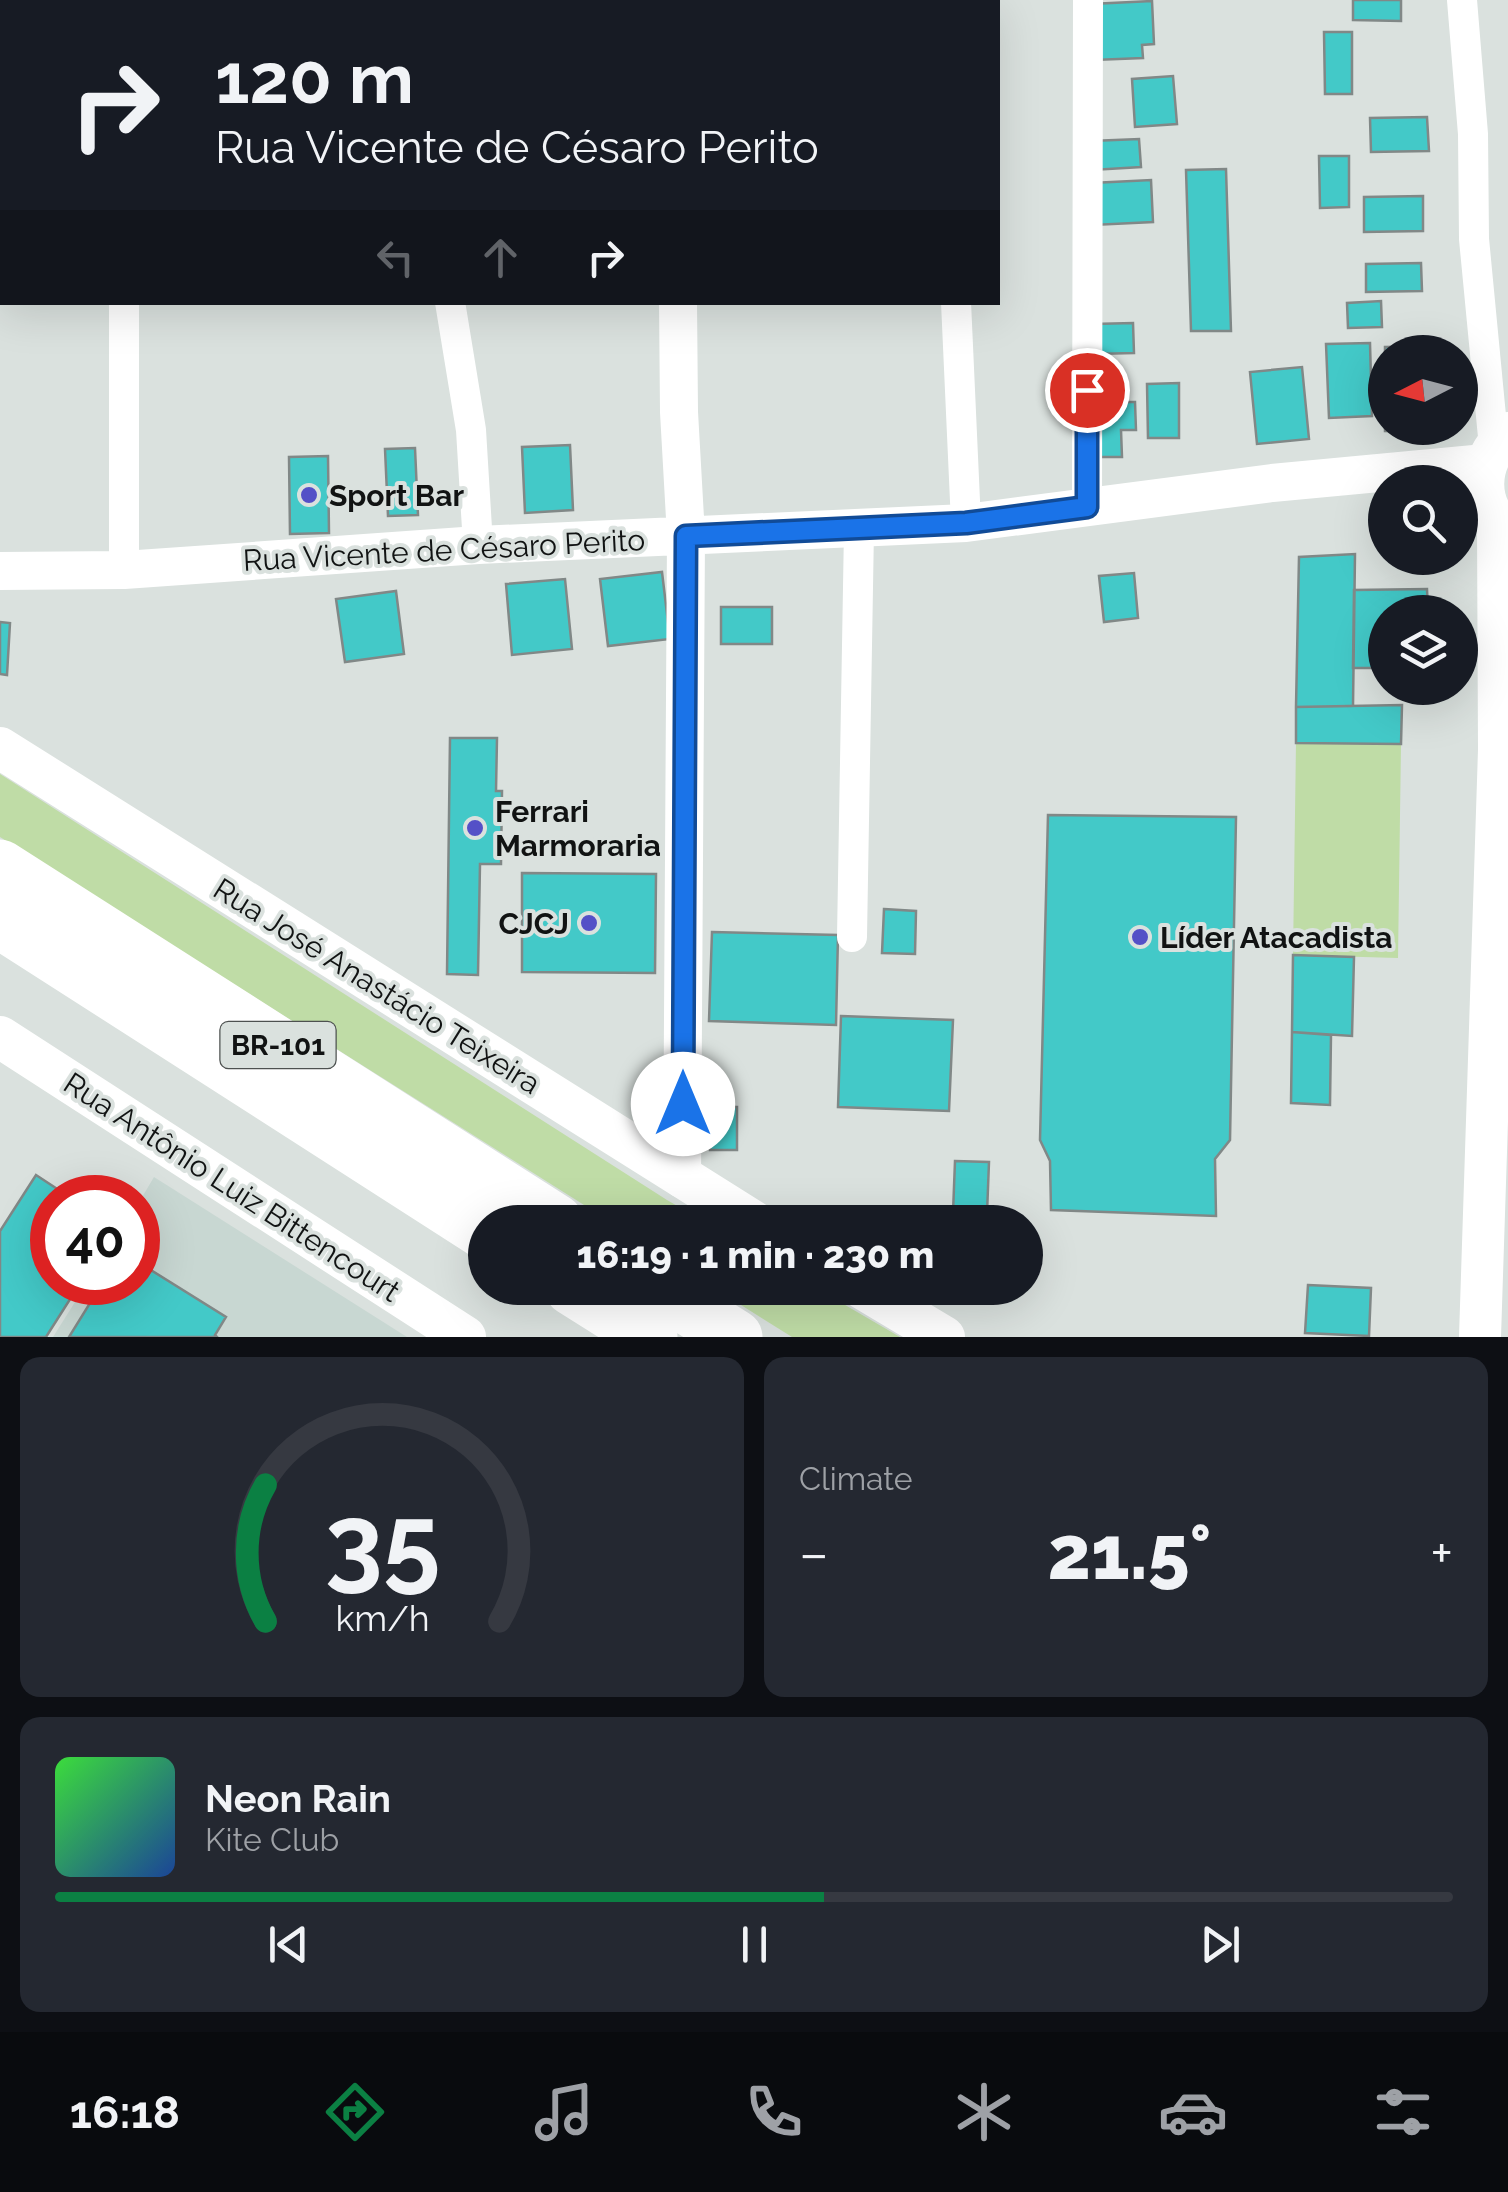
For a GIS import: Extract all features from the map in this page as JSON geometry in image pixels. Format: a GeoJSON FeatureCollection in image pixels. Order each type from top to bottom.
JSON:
{"type":"FeatureCollection","features":[{"type":"Feature","properties":{"kind":"highway","name":"BR-101"},"geometry":{"type":"LineString","coordinates":[[0,866],[529,1205]]}},
{"type":"Feature","properties":{"kind":"highway","name":"BR-101"},"geometry":{"type":"LineString","coordinates":[[0,922],[468,1221]]}},
{"type":"Feature","properties":{"kind":"highway"},"geometry":{"type":"LineString","coordinates":[[549,1305],[574,1337]]}},
{"type":"Feature","properties":{"kind":"highway"},"geometry":{"type":"LineString","coordinates":[[599,1305],[650,1337]]}},
{"type":"Feature","properties":{"kind":"highway"},"geometry":{"type":"LineString","coordinates":[[684,1305],[734,1337]]}},
{"type":"Feature","properties":{"kind":"main road"},"geometry":{"type":"LineString","coordinates":[[1480,1337],[1503,529],[1483,496],[1500,441]]}},
{"type":"Feature","properties":{"kind":"main road","name":"Rua José Anastácio Teixeira"},"geometry":{"type":"LineString","coordinates":[[0,748],[726,1205]]}},
{"type":"Feature","properties":{"kind":"main road","name":"Rua Antônio Luiz Bittencourt"},"geometry":{"type":"LineString","coordinates":[[0,1037],[464,1337]]}},
{"type":"Feature","properties":{"kind":"main road"},"geometry":{"type":"LineString","coordinates":[[890,1305],[944,1337]]}},
{"type":"Feature","properties":{"kind":"street"},"geometry":{"type":"LineString","coordinates":[[1087,507],[1088,0]]}},
{"type":"Feature","properties":{"kind":"street"},"geometry":{"type":"LineString","coordinates":[[1462,0],[1472,134],[1474,239],[1500,441]]}},
{"type":"Feature","properties":{"kind":"street"},"geometry":{"type":"LineString","coordinates":[[124,305],[124,570]]}},
{"type":"Feature","properties":{"kind":"street"},"geometry":{"type":"LineString","coordinates":[[450,305],[470,430],[478,545]]}},
{"type":"Feature","properties":{"kind":"street"},"geometry":{"type":"LineString","coordinates":[[678,305],[686,536],[682,1179]]}},
{"type":"Feature","properties":{"kind":"street"},"geometry":{"type":"LineString","coordinates":[[956,305],[966,523]]}},
{"type":"Feature","properties":{"kind":"street","name":"Rua Vicente de Césaro Perito"},"geometry":{"type":"LineString","coordinates":[[0,571],[124,570],[478,545],[966,523],[1272,484],[1500,441]]}},
{"type":"Feature","properties":{"kind":"street"},"geometry":{"type":"LineString","coordinates":[[852,937],[859,529]]}},
{"type":"Feature","properties":{"kind":"shaded area"},"geometry":{"type":"Polygon","coordinates":[[[160,1181],[407,1337],[53,1337],[73,1305],[160,1305],[160,1181]]]}},
{"type":"Feature","properties":{"kind":"green space"},"geometry":{"type":"Polygon","coordinates":[[[1296,743],[1401,744],[1398,958],[1293,955],[1296,743]]]}},
{"type":"Feature","properties":{"kind":"green space"},"geometry":{"type":"Polygon","coordinates":[[[0,774],[676,1205],[584,1205],[0,837],[0,774]]]}},
{"type":"Feature","properties":{"kind":"green space"},"geometry":{"type":"Polygon","coordinates":[[[741,1305],[845,1305],[900,1337],[792,1337],[741,1305]]]}},
{"type":"Feature","properties":{"kind":"building"},"geometry":{"type":"Polygon","coordinates":[[[1353,0],[1401,0],[1401,21],[1353,20],[1353,0]]]}},
{"type":"Feature","properties":{"kind":"building"},"geometry":{"type":"Polygon","coordinates":[[[1152,1],[1154,44],[1142,45],[1143,58],[1094,60],[1091,4],[1152,1]]]}},
{"type":"Feature","properties":{"kind":"building"},"geometry":{"type":"Polygon","coordinates":[[[1324,32],[1352,32],[1352,94],[1325,94],[1324,32]]]}},
{"type":"Feature","properties":{"kind":"building"},"geometry":{"type":"Polygon","coordinates":[[[1173,76],[1177,124],[1135,127],[1132,79],[1173,76]]]}},
{"type":"Feature","properties":{"kind":"building"},"geometry":{"type":"Polygon","coordinates":[[[1427,117],[1429,151],[1371,152],[1370,118],[1427,117]]]}},
{"type":"Feature","properties":{"kind":"building"},"geometry":{"type":"Polygon","coordinates":[[[1139,139],[1141,167],[1092,170],[1091,141],[1139,139]]]}},
{"type":"Feature","properties":{"kind":"building"},"geometry":{"type":"Polygon","coordinates":[[[1319,156],[1349,156],[1349,207],[1320,208],[1319,156]]]}},
{"type":"Feature","properties":{"kind":"building"},"geometry":{"type":"Polygon","coordinates":[[[1226,169],[1231,331],[1191,331],[1186,170],[1226,169]]]}},
{"type":"Feature","properties":{"kind":"building"},"geometry":{"type":"Polygon","coordinates":[[[1151,180],[1153,222],[1093,225],[1092,183],[1151,180]]]}},
{"type":"Feature","properties":{"kind":"building"},"geometry":{"type":"Polygon","coordinates":[[[1423,196],[1423,231],[1364,232],[1364,197],[1423,196]]]}},
{"type":"Feature","properties":{"kind":"building"},"geometry":{"type":"Polygon","coordinates":[[[1421,263],[1422,291],[1366,292],[1366,264],[1421,263]]]}},
{"type":"Feature","properties":{"kind":"building"},"geometry":{"type":"Polygon","coordinates":[[[1381,301],[1382,327],[1348,328],[1347,303],[1381,301]]]}},
{"type":"Feature","properties":{"kind":"building"},"geometry":{"type":"Polygon","coordinates":[[[1133,323],[1134,353],[1094,354],[1093,324],[1133,323]]]}},
{"type":"Feature","properties":{"kind":"building"},"geometry":{"type":"Polygon","coordinates":[[[1368,343],[1368,416],[1329,418],[1326,344],[1368,343]]]}},
{"type":"Feature","properties":{"kind":"building"},"geometry":{"type":"Polygon","coordinates":[[[1302,367],[1309,439],[1257,444],[1250,372],[1302,367]]]}},
{"type":"Feature","properties":{"kind":"building"},"geometry":{"type":"Polygon","coordinates":[[[1179,383],[1179,438],[1148,438],[1147,384],[1179,383]]]}},
{"type":"Feature","properties":{"kind":"building"},"geometry":{"type":"Polygon","coordinates":[[[1089,402],[1135,402],[1136,430],[1121,430],[1122,457],[1090,457],[1089,402]]]}},
{"type":"Feature","properties":{"kind":"building"},"geometry":{"type":"Polygon","coordinates":[[[570,445],[573,510],[525,513],[522,447],[570,445]]]}},
{"type":"Feature","properties":{"kind":"building"},"geometry":{"type":"Polygon","coordinates":[[[415,448],[418,515],[388,516],[385,449],[415,448]]]}},
{"type":"Feature","properties":{"kind":"building","name":"Sport Bar"},"geometry":{"type":"Polygon","coordinates":[[[328,456],[329,533],[290,534],[289,457],[328,456]]]}},
{"type":"Feature","properties":{"kind":"building"},"geometry":{"type":"Polygon","coordinates":[[[1355,554],[1353,706],[1296,707],[1299,557],[1355,554]]]}},
{"type":"Feature","properties":{"kind":"building"},"geometry":{"type":"Polygon","coordinates":[[[662,572],[670,639],[608,646],[600,579],[662,572]]]}},
{"type":"Feature","properties":{"kind":"building"},"geometry":{"type":"Polygon","coordinates":[[[1134,573],[1138,618],[1104,622],[1099,576],[1134,573]]]}},
{"type":"Feature","properties":{"kind":"building"},"geometry":{"type":"Polygon","coordinates":[[[565,579],[572,649],[512,655],[506,584],[565,579]]]}},
{"type":"Feature","properties":{"kind":"building"},"geometry":{"type":"Polygon","coordinates":[[[1427,589],[1427,595],[1368,595],[1368,668],[1353,668],[1354,590],[1427,589]]]}},
{"type":"Feature","properties":{"kind":"building"},"geometry":{"type":"Polygon","coordinates":[[[396,591],[404,654],[345,662],[336,599],[396,591]]]}},
{"type":"Feature","properties":{"kind":"building"},"geometry":{"type":"Polygon","coordinates":[[[721,607],[772,607],[772,644],[721,644],[721,607]]]}},
{"type":"Feature","properties":{"kind":"building"},"geometry":{"type":"Polygon","coordinates":[[[0,622],[10,623],[7,675],[0,674],[0,622]]]}},
{"type":"Feature","properties":{"kind":"building"},"geometry":{"type":"Polygon","coordinates":[[[1402,705],[1401,744],[1296,743],[1296,707],[1402,705]]]}},
{"type":"Feature","properties":{"kind":"building","name":"Ferrari Marmoraria"},"geometry":{"type":"Polygon","coordinates":[[[450,738],[497,738],[496,791],[502,791],[501,864],[480,864],[478,975],[447,974],[450,738]]]}},
{"type":"Feature","properties":{"kind":"building","name":"Líder Atacadista"},"geometry":{"type":"Polygon","coordinates":[[[1048,815],[1236,817],[1230,1140],[1215,1159],[1216,1216],[1051,1210],[1050,1161],[1040,1140],[1048,815]]]}},
{"type":"Feature","properties":{"kind":"building","name":"CJCJ"},"geometry":{"type":"Polygon","coordinates":[[[522,873],[656,874],[655,973],[522,972],[522,873]]]}},
{"type":"Feature","properties":{"kind":"building"},"geometry":{"type":"Polygon","coordinates":[[[884,909],[916,911],[915,954],[882,953],[884,909]]]}},
{"type":"Feature","properties":{"kind":"building"},"geometry":{"type":"Polygon","coordinates":[[[712,932],[838,935],[836,1025],[709,1021],[712,932]]]}},
{"type":"Feature","properties":{"kind":"building"},"geometry":{"type":"Polygon","coordinates":[[[1293,955],[1354,957],[1352,1036],[1292,1032],[1293,955]]]}},
{"type":"Feature","properties":{"kind":"building"},"geometry":{"type":"Polygon","coordinates":[[[841,1016],[953,1020],[949,1111],[838,1107],[841,1016]]]}},
{"type":"Feature","properties":{"kind":"building"},"geometry":{"type":"Polygon","coordinates":[[[1292,1032],[1331,1035],[1330,1105],[1291,1103],[1292,1032]]]}},
{"type":"Feature","properties":{"kind":"building"},"geometry":{"type":"Polygon","coordinates":[[[710,1107],[737,1107],[737,1150],[710,1150],[710,1107]]]}},
{"type":"Feature","properties":{"kind":"building"},"geometry":{"type":"Polygon","coordinates":[[[955,1161],[989,1162],[987,1205],[953,1205],[955,1161]]]}},
{"type":"Feature","properties":{"kind":"building"},"geometry":{"type":"Polygon","coordinates":[[[30,1184],[30,1305],[66,1305],[46,1337],[0,1337],[0,1231],[30,1184]]]}},
{"type":"Feature","properties":{"kind":"building"},"geometry":{"type":"Polygon","coordinates":[[[160,1276],[226,1317],[217,1337],[69,1337],[89,1305],[160,1305],[160,1276]]]}},
{"type":"Feature","properties":{"kind":"building"},"geometry":{"type":"Polygon","coordinates":[[[1308,1285],[1371,1288],[1369,1336],[1305,1333],[1308,1285]]]}},
{"type":"Feature","properties":{"kind":"place","name":"Sport Bar"},"geometry":{"type":"Point","coordinates":[309,495]}},
{"type":"Feature","properties":{"kind":"place","name":"Ferrari Marmoraria"},"geometry":{"type":"Point","coordinates":[475,828]}},
{"type":"Feature","properties":{"kind":"place","name":"CJCJ"},"geometry":{"type":"Point","coordinates":[589,923]}},
{"type":"Feature","properties":{"kind":"place","name":"Líder Atacadista"},"geometry":{"type":"Point","coordinates":[1140,937]}},
{"type":"Feature","properties":{"kind":"route"},"geometry":{"type":"LineString","coordinates":[[683,1104],[686,536],[966,523],[1087,507],[1087,390]]}}]}
